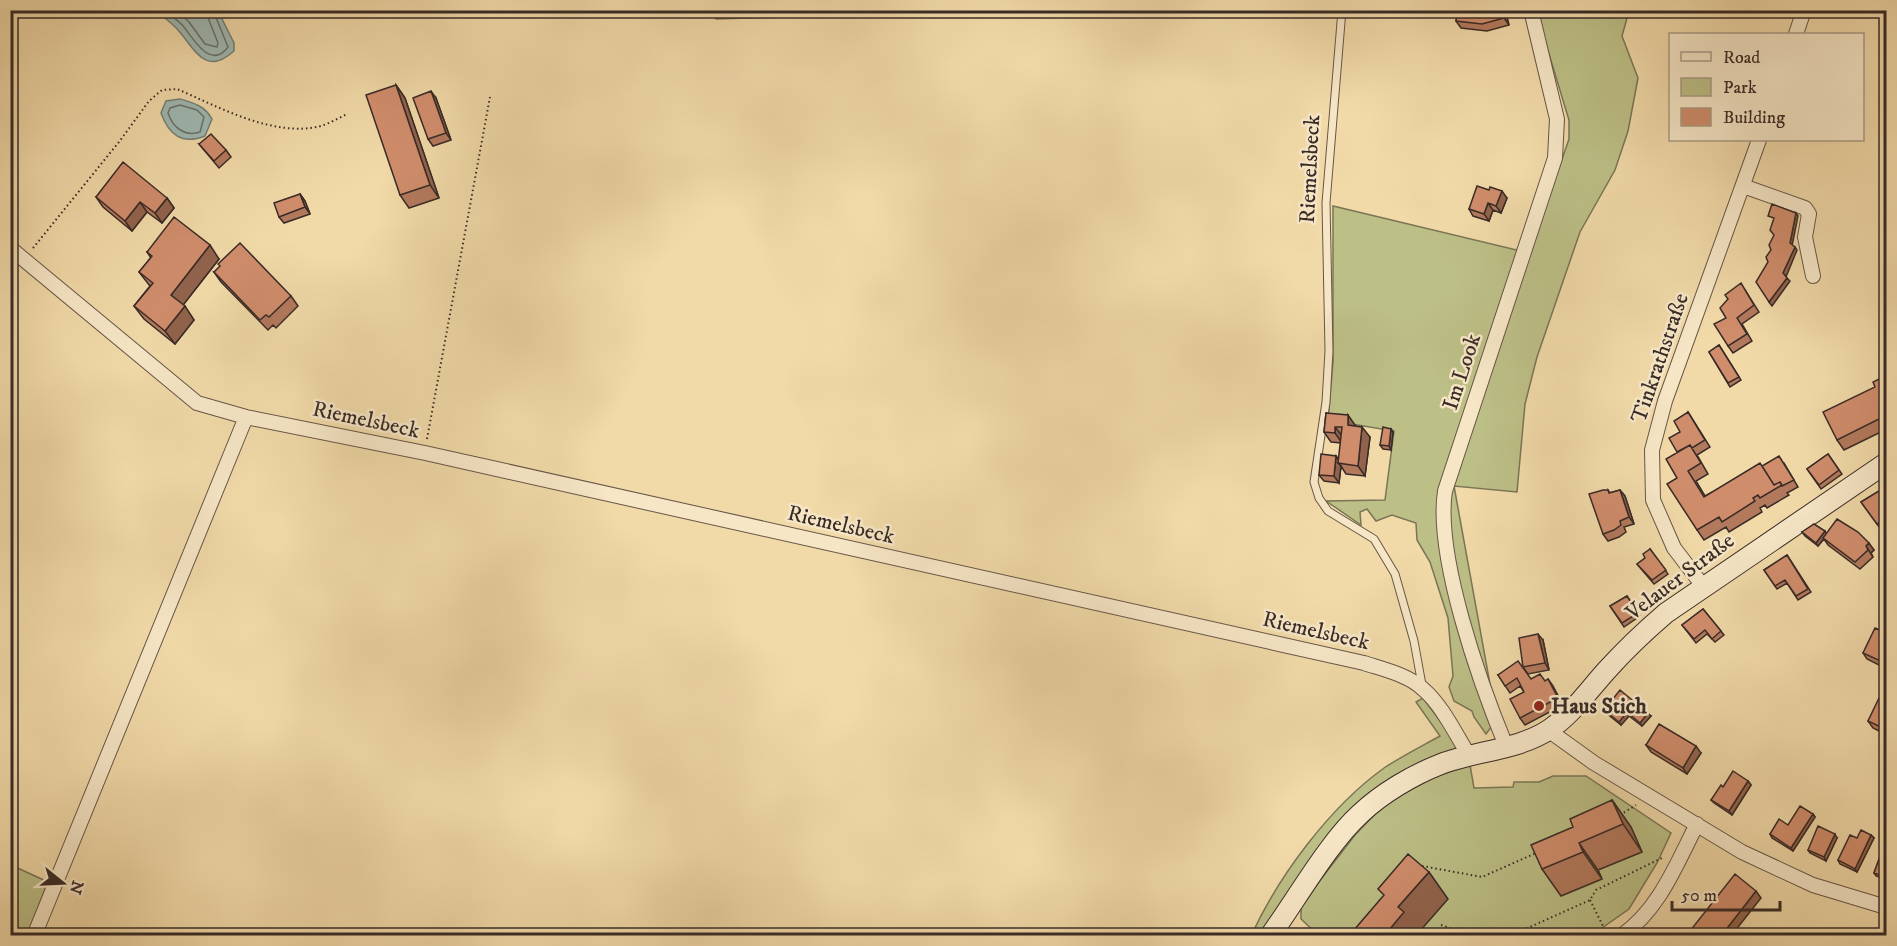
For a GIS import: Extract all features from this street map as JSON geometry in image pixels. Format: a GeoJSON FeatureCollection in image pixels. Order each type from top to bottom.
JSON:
{"type":"FeatureCollection","features":[{"type":"Feature","properties":{"kind":"main road","name":"Velauer Straße"},"geometry":{"type":"LineString","coordinates":[[1270,936],[1359,814],[1395,788],[1438,765],[1468,754],[1506,746],[1548,730],[1576,707],[1639,637],[1703,586],[1887,463]]}},
{"type":"Feature","properties":{"kind":"street","name":"Im Look"},"geometry":{"type":"LineString","coordinates":[[1506,746],[1489,707],[1465,624],[1442,524],[1445,491],[1555,158],[1557,119],[1531,10]]}},
{"type":"Feature","properties":{"kind":"street"},"geometry":{"type":"LineString","coordinates":[[1796,33],[1804,10]]}},
{"type":"Feature","properties":{"kind":"street","name":"Tinkrathstraße"},"geometry":{"type":"LineString","coordinates":[[1703,586],[1674,548],[1653,500],[1652,450],[1665,401],[1759,141]]}},
{"type":"Feature","properties":{"kind":"street"},"geometry":{"type":"LineString","coordinates":[[1743,186],[1805,208],[1809,214],[1805,237],[1813,276]]}},
{"type":"Feature","properties":{"kind":"street","name":"Riemelsbeck"},"geometry":{"type":"LineString","coordinates":[[10,248],[197,403],[246,417],[425,453],[1342,657],[1387,670],[1423,688],[1449,722],[1468,754]]}},
{"type":"Feature","properties":{"kind":"street"},"geometry":{"type":"LineString","coordinates":[[34,936],[246,417]]}},
{"type":"Feature","properties":{"kind":"street"},"geometry":{"type":"LineString","coordinates":[[1548,730],[1594,763],[1782,873],[1835,893],[1887,908]]}},
{"type":"Feature","properties":{"kind":"street"},"geometry":{"type":"LineString","coordinates":[[1621,936],[1633,927],[1656,901],[1697,824]]}},
{"type":"Feature","properties":{"kind":"lane","name":"Riemelsbeck"},"geometry":{"type":"LineString","coordinates":[[1342,10],[1326,203],[1329,351],[1326,402],[1314,482],[1319,498],[1328,511],[1374,540],[1395,574],[1414,641],[1423,688]]}},
{"type":"Feature","properties":{"kind":"lane"},"geometry":{"type":"LineString","coordinates":[[1879,936],[1887,926]]}},
{"type":"Feature","properties":{"kind":"path"},"geometry":{"type":"LineString","coordinates":[[24,259],[119,142],[149,101],[162,90],[177,89],[265,123],[294,129],[321,126],[347,114]]}},
{"type":"Feature","properties":{"kind":"path"},"geometry":{"type":"LineString","coordinates":[[425,453],[490,97]]}},
{"type":"Feature","properties":{"kind":"path"},"geometry":{"type":"LineString","coordinates":[[1618,816],[1651,796]]}},
{"type":"Feature","properties":{"kind":"path"},"geometry":{"type":"LineString","coordinates":[[1421,866],[1482,877],[1544,849]]}},
{"type":"Feature","properties":{"kind":"path"},"geometry":{"type":"LineString","coordinates":[[1510,936],[1519,934],[1590,900],[1596,890],[1665,857]]}},
{"type":"Feature","properties":{"kind":"path"},"geometry":{"type":"LineString","coordinates":[[1590,900],[1606,932]]}},
{"type":"Feature","properties":{"kind":"path"},"geometry":{"type":"LineString","coordinates":[[1441,925],[1473,936]]}},
{"type":"Feature","properties":{"kind":"green space"},"geometry":{"type":"Polygon","coordinates":[[[710,11],[783,11],[784,17],[716,19],[710,11]]]}},
{"type":"Feature","properties":{"kind":"green space"},"geometry":{"type":"Polygon","coordinates":[[[1536,11],[1629,11],[1622,36],[1638,78],[1628,131],[1615,170],[1580,232],[1537,357],[1525,404],[1517,492],[1454,486],[1494,706],[1492,726],[1486,734],[1472,711],[1454,701],[1449,687],[1453,676],[1448,618],[1430,562],[1417,540],[1416,523],[1392,515],[1376,521],[1367,509],[1360,512],[1361,525],[1326,501],[1385,500],[1394,431],[1328,420],[1333,362],[1333,206],[1529,253],[1569,139],[1569,120],[1536,11]]]}},
{"type":"Feature","properties":{"kind":"green space"},"geometry":{"type":"Polygon","coordinates":[[[1423,698],[1452,737],[1458,752],[1414,770],[1278,913],[1260,935],[1251,936],[1291,866],[1344,802],[1384,768],[1440,736],[1416,702],[1423,698]]]}},
{"type":"Feature","properties":{"kind":"green space"},"geometry":{"type":"Polygon","coordinates":[[[1470,765],[1474,788],[1513,787],[1514,782],[1539,782],[1553,776],[1586,776],[1671,833],[1657,863],[1629,909],[1592,935],[1318,935],[1301,919],[1301,905],[1355,835],[1385,804],[1434,777],[1470,765]]]}},
{"type":"Feature","properties":{"kind":"green space"},"geometry":{"type":"Polygon","coordinates":[[[11,865],[48,882],[27,935],[11,935],[11,865]]]}},
{"type":"Feature","properties":{"kind":"water"},"geometry":{"type":"Polygon","coordinates":[[[156,11],[218,11],[234,43],[234,51],[224,58],[208,61],[196,52],[176,27],[156,11]]]}},
{"type":"Feature","properties":{"kind":"water"},"geometry":{"type":"Polygon","coordinates":[[[180,99],[199,106],[212,119],[205,136],[183,138],[177,136],[168,127],[161,113],[166,101],[180,99]]]}},
{"type":"Feature","properties":{"kind":"building"},"geometry":{"type":"Polygon","coordinates":[[[1458,10],[1502,10],[1504,18],[1482,24],[1456,21],[1458,10]]]}},
{"type":"Feature","properties":{"kind":"building"},"geometry":{"type":"Polygon","coordinates":[[[396,85],[430,185],[400,195],[366,95],[396,85]]]}},
{"type":"Feature","properties":{"kind":"building"},"geometry":{"type":"Polygon","coordinates":[[[431,91],[446,133],[428,139],[413,98],[431,91]]]}},
{"type":"Feature","properties":{"kind":"building"},"geometry":{"type":"Polygon","coordinates":[[[211,134],[226,150],[214,161],[199,144],[211,134]]]}},
{"type":"Feature","properties":{"kind":"building"},"geometry":{"type":"Polygon","coordinates":[[[123,162],[167,198],[155,213],[140,202],[125,221],[96,197],[123,162]]]}},
{"type":"Feature","properties":{"kind":"building"},"geometry":{"type":"Polygon","coordinates":[[[1477,186],[1502,191],[1496,206],[1488,203],[1484,214],[1469,209],[1477,186]]]}},
{"type":"Feature","properties":{"kind":"building"},"geometry":{"type":"Polygon","coordinates":[[[300,194],[305,207],[279,217],[274,203],[300,194]]]}},
{"type":"Feature","properties":{"kind":"building"},"geometry":{"type":"Polygon","coordinates":[[[1772,204],[1796,213],[1790,243],[1795,247],[1783,273],[1787,278],[1769,302],[1756,282],[1768,262],[1766,257],[1771,250],[1769,245],[1774,235],[1770,230],[1774,218],[1768,216],[1772,204]]]}},
{"type":"Feature","properties":{"kind":"building"},"geometry":{"type":"Polygon","coordinates":[[[174,217],[210,245],[171,295],[185,306],[165,331],[134,306],[153,283],[139,272],[152,256],[147,252],[174,217]]]}},
{"type":"Feature","properties":{"kind":"building"},"geometry":{"type":"Polygon","coordinates":[[[240,243],[291,296],[269,317],[266,315],[260,320],[214,272],[220,266],[218,264],[240,243]]]}},
{"type":"Feature","properties":{"kind":"building"},"geometry":{"type":"Polygon","coordinates":[[[1741,283],[1754,305],[1737,318],[1747,334],[1728,346],[1714,324],[1726,318],[1720,308],[1728,299],[1725,295],[1741,283]]]}},
{"type":"Feature","properties":{"kind":"building"},"geometry":{"type":"Polygon","coordinates":[[[1719,345],[1739,377],[1728,383],[1709,352],[1719,345]]]}},
{"type":"Feature","properties":{"kind":"building"},"geometry":{"type":"Polygon","coordinates":[[[1887,375],[1887,415],[1837,440],[1823,412],[1875,387],[1873,382],[1887,375]]]}},
{"type":"Feature","properties":{"kind":"building"},"geometry":{"type":"Polygon","coordinates":[[[1688,412],[1705,440],[1692,448],[1690,445],[1677,452],[1669,438],[1680,432],[1674,421],[1688,412]]]}},
{"type":"Feature","properties":{"kind":"building"},"geometry":{"type":"Polygon","coordinates":[[[1326,413],[1348,415],[1348,425],[1362,427],[1358,466],[1338,463],[1342,427],[1335,427],[1335,433],[1324,432],[1326,413]]]}},
{"type":"Feature","properties":{"kind":"building"},"geometry":{"type":"Polygon","coordinates":[[[1383,427],[1391,429],[1389,446],[1380,445],[1383,427]]]}},
{"type":"Feature","properties":{"kind":"building"},"geometry":{"type":"Polygon","coordinates":[[[1690,445],[1701,463],[1688,471],[1704,497],[1760,463],[1774,485],[1780,482],[1782,485],[1760,498],[1758,495],[1753,498],[1755,501],[1722,522],[1719,517],[1697,530],[1667,484],[1677,478],[1666,459],[1690,445]]]}},
{"type":"Feature","properties":{"kind":"building"},"geometry":{"type":"Polygon","coordinates":[[[1321,454],[1336,456],[1334,476],[1319,475],[1321,454]]]}},
{"type":"Feature","properties":{"kind":"building"},"geometry":{"type":"Polygon","coordinates":[[[1828,454],[1839,470],[1819,485],[1807,469],[1828,454]]]}},
{"type":"Feature","properties":{"kind":"building"},"geometry":{"type":"Polygon","coordinates":[[[1779,456],[1794,480],[1782,486],[1780,482],[1774,485],[1762,466],[1779,456]]]}},
{"type":"Feature","properties":{"kind":"building"},"geometry":{"type":"Polygon","coordinates":[[[1887,486],[1887,517],[1877,524],[1861,502],[1887,486]]]}},
{"type":"Feature","properties":{"kind":"building"},"geometry":{"type":"Polygon","coordinates":[[[1608,490],[1609,493],[1620,490],[1629,517],[1620,521],[1621,525],[1614,530],[1603,534],[1589,494],[1608,490]]]}},
{"type":"Feature","properties":{"kind":"building"},"geometry":{"type":"Polygon","coordinates":[[[1837,519],[1858,532],[1869,543],[1866,546],[1868,550],[1855,562],[1823,538],[1837,519]]]}},
{"type":"Feature","properties":{"kind":"building"},"geometry":{"type":"Polygon","coordinates":[[[1814,524],[1825,531],[1816,543],[1802,532],[1814,524]]]}},
{"type":"Feature","properties":{"kind":"building"},"geometry":{"type":"Polygon","coordinates":[[[1650,549],[1666,570],[1652,580],[1637,564],[1645,558],[1643,554],[1650,549]]]}},
{"type":"Feature","properties":{"kind":"building"},"geometry":{"type":"Polygon","coordinates":[[[1787,555],[1808,589],[1796,596],[1785,580],[1775,586],[1764,570],[1787,555]]]}},
{"type":"Feature","properties":{"kind":"building"},"geometry":{"type":"Polygon","coordinates":[[[1627,596],[1638,613],[1622,623],[1610,606],[1627,596]]]}},
{"type":"Feature","properties":{"kind":"building"},"geometry":{"type":"Polygon","coordinates":[[[1703,609],[1721,631],[1712,639],[1705,630],[1694,639],[1682,625],[1703,609]]]}},
{"type":"Feature","properties":{"kind":"building"},"geometry":{"type":"Polygon","coordinates":[[[1875,628],[1887,633],[1887,664],[1863,653],[1875,628]]]}},
{"type":"Feature","properties":{"kind":"building"},"geometry":{"type":"Polygon","coordinates":[[[1538,634],[1545,663],[1523,667],[1519,638],[1538,634]]]}},
{"type":"Feature","properties":{"kind":"building"},"geometry":{"type":"Polygon","coordinates":[[[1518,661],[1531,679],[1540,674],[1545,681],[1548,679],[1558,698],[1520,718],[1510,699],[1524,692],[1517,678],[1505,686],[1498,675],[1518,661]]]}},
{"type":"Feature","properties":{"kind":"building"},"geometry":{"type":"Polygon","coordinates":[[[1620,690],[1648,713],[1640,723],[1627,712],[1619,722],[1604,710],[1620,690]]]}},
{"type":"Feature","properties":{"kind":"building"},"geometry":{"type":"Polygon","coordinates":[[[1879,698],[1887,702],[1887,730],[1868,721],[1879,698]]]}},
{"type":"Feature","properties":{"kind":"building"},"geometry":{"type":"Polygon","coordinates":[[[1659,724],[1696,746],[1683,768],[1646,745],[1659,724]]]}},
{"type":"Feature","properties":{"kind":"building"},"geometry":{"type":"Polygon","coordinates":[[[1733,771],[1748,781],[1729,811],[1711,800],[1733,771]]]}},
{"type":"Feature","properties":{"kind":"building"},"geometry":{"type":"Polygon","coordinates":[[[1612,800],[1623,824],[1579,843],[1583,852],[1542,869],[1531,845],[1573,827],[1570,819],[1612,800]]]}},
{"type":"Feature","properties":{"kind":"building"},"geometry":{"type":"Polygon","coordinates":[[[1800,806],[1813,814],[1791,848],[1770,834],[1779,819],[1788,825],[1800,806]]]}},
{"type":"Feature","properties":{"kind":"building"},"geometry":{"type":"Polygon","coordinates":[[[1818,826],[1835,834],[1824,857],[1808,850],[1818,826]]]}},
{"type":"Feature","properties":{"kind":"building"},"geometry":{"type":"Polygon","coordinates":[[[1861,830],[1871,835],[1855,869],[1838,860],[1850,835],[1857,838],[1861,830]]]}},
{"type":"Feature","properties":{"kind":"building"},"geometry":{"type":"Polygon","coordinates":[[[1887,840],[1887,878],[1874,873],[1887,840]]]}},
{"type":"Feature","properties":{"kind":"building"},"geometry":{"type":"Polygon","coordinates":[[[1408,854],[1429,872],[1398,907],[1404,912],[1384,936],[1360,936],[1354,930],[1384,895],[1378,889],[1408,854]]]}},
{"type":"Feature","properties":{"kind":"building"},"geometry":{"type":"Polygon","coordinates":[[[1735,874],[1756,891],[1721,936],[1686,936],[1735,874]]]}},
{"type":"Feature","properties":{"kind":"place","name":"Haus Stich"},"geometry":{"type":"Point","coordinates":[1539,706]}}]}
